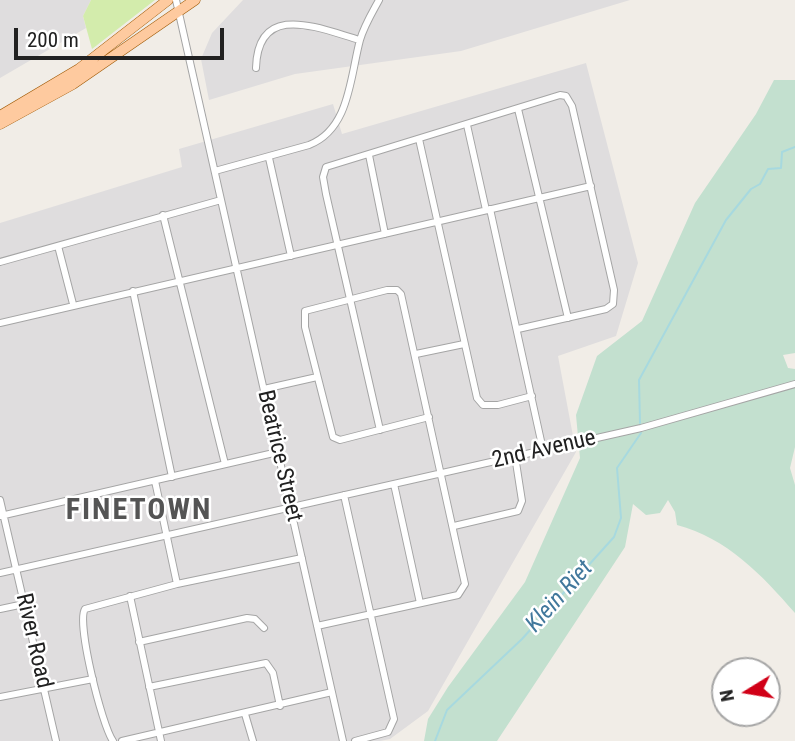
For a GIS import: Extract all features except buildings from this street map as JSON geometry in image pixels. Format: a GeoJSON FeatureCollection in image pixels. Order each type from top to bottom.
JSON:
{"type":"FeatureCollection","features":[{"type":"Feature","properties":{"kind":"main road"},"geometry":{"type":"LineString","coordinates":[[0,116],[79,69],[168,0]]}},
{"type":"Feature","properties":{"kind":"main road"},"geometry":{"type":"LineString","coordinates":[[0,124],[73,84],[195,0]]}},
{"type":"Feature","properties":{"kind":"street","name":"Beatrice Street"},"geometry":{"type":"LineString","coordinates":[[176,0],[343,741]]}},
{"type":"Feature","properties":{"kind":"street"},"geometry":{"type":"LineString","coordinates":[[215,172],[322,140],[332,129],[344,107],[360,40],[379,0]]}},
{"type":"Feature","properties":{"kind":"street"},"geometry":{"type":"LineString","coordinates":[[256,68],[256,54],[262,41],[274,28],[284,23],[300,23],[360,40]]}},
{"type":"Feature","properties":{"kind":"street"},"geometry":{"type":"LineString","coordinates":[[380,430],[324,181],[324,170],[330,165],[560,95],[569,99],[591,186],[614,298],[606,309],[518,329]]}},
{"type":"Feature","properties":{"kind":"street"},"geometry":{"type":"LineString","coordinates":[[519,109],[568,318]]}},
{"type":"Feature","properties":{"kind":"street"},"geometry":{"type":"LineString","coordinates":[[467,125],[518,329],[543,450]]}},
{"type":"Feature","properties":{"kind":"street"},"geometry":{"type":"LineString","coordinates":[[419,139],[477,398],[483,405],[498,405],[532,396]]}},
{"type":"Feature","properties":{"kind":"street"},"geometry":{"type":"LineString","coordinates":[[369,155],[385,234]]}},
{"type":"Feature","properties":{"kind":"street"},"geometry":{"type":"LineString","coordinates":[[269,158],[291,256]]}},
{"type":"Feature","properties":{"kind":"street"},"geometry":{"type":"LineString","coordinates":[[0,323],[74,303],[591,186]]}},
{"type":"Feature","properties":{"kind":"street"},"geometry":{"type":"LineString","coordinates":[[0,262],[221,200]]}},
{"type":"Feature","properties":{"kind":"street"},"geometry":{"type":"LineString","coordinates":[[163,215],[225,464]]}},
{"type":"Feature","properties":{"kind":"street"},"geometry":{"type":"LineString","coordinates":[[58,246],[74,303]]}},
{"type":"Feature","properties":{"kind":"street"},"geometry":{"type":"LineString","coordinates":[[317,626],[463,592],[464,571],[416,354],[399,291],[387,290],[351,298],[310,308],[304,314],[317,377],[334,437],[340,440],[429,417]]}},
{"type":"Feature","properties":{"kind":"street"},"geometry":{"type":"LineString","coordinates":[[132,291],[172,477]]}},
{"type":"Feature","properties":{"kind":"street"},"geometry":{"type":"LineString","coordinates":[[416,354],[464,344]]}},
{"type":"Feature","properties":{"kind":"street"},"geometry":{"type":"LineString","coordinates":[[264,389],[317,377]]}},
{"type":"Feature","properties":{"kind":"street","name":"2nd Avenue"},"geometry":{"type":"LineString","coordinates":[[0,573],[543,450],[706,411],[795,384]]}},
{"type":"Feature","properties":{"kind":"street"},"geometry":{"type":"LineString","coordinates":[[2,515],[278,452]]}},
{"type":"Feature","properties":{"kind":"street"},"geometry":{"type":"LineString","coordinates":[[454,526],[517,511],[522,501],[514,456]]}},
{"type":"Feature","properties":{"kind":"street"},"geometry":{"type":"LineString","coordinates":[[155,481],[177,584]]}},
{"type":"Feature","properties":{"kind":"street"},"geometry":{"type":"LineString","coordinates":[[394,484],[420,603]]}},
{"type":"Feature","properties":{"kind":"street"},"geometry":{"type":"LineString","coordinates":[[344,495],[394,723],[381,735],[355,741]]}},
{"type":"Feature","properties":{"kind":"street","name":"River Road"},"geometry":{"type":"LineString","coordinates":[[0,500],[56,741]]}},
{"type":"Feature","properties":{"kind":"street"},"geometry":{"type":"LineString","coordinates":[[113,741],[93,679],[82,623],[83,612],[177,584],[302,558]]}},
{"type":"Feature","properties":{"kind":"street"},"geometry":{"type":"LineString","coordinates":[[130,596],[161,737]]}},
{"type":"Feature","properties":{"kind":"street"},"geometry":{"type":"LineString","coordinates":[[0,610],[24,604]]}},
{"type":"Feature","properties":{"kind":"street"},"geometry":{"type":"LineString","coordinates":[[139,642],[247,618],[255,619],[264,628]]}},
{"type":"Feature","properties":{"kind":"street"},"geometry":{"type":"LineString","coordinates":[[149,687],[266,663],[273,673],[280,706]]}},
{"type":"Feature","properties":{"kind":"street"},"geometry":{"type":"LineString","coordinates":[[0,697],[93,679]]}},
{"type":"Feature","properties":{"kind":"street"},"geometry":{"type":"LineString","coordinates":[[122,741],[161,737],[332,692]]}},
{"type":"Feature","properties":{"kind":"street"},"geometry":{"type":"LineString","coordinates":[[245,714],[253,741]]}},
{"type":"Feature","properties":{"kind":"shaded area"},"geometry":{"type":"Polygon","coordinates":[[[0,0],[91,0],[83,16],[86,28],[0,78],[0,0]]]}},
{"type":"Feature","properties":{"kind":"shaded area"},"geometry":{"type":"Polygon","coordinates":[[[243,0],[630,0],[461,51],[295,74],[209,100],[201,59],[212,33],[243,0]]]}},
{"type":"Feature","properties":{"kind":"shaded area","name":"FINETOWN"},"geometry":{"type":"Polygon","coordinates":[[[586,63],[638,263],[616,336],[558,356],[576,452],[428,711],[390,739],[380,741],[0,741],[0,223],[182,167],[179,149],[333,104],[342,134],[586,63]]]}},
{"type":"Feature","properties":{"kind":"green space"},"geometry":{"type":"Polygon","coordinates":[[[91,0],[155,0],[92,49],[83,16],[91,0]]]}},
{"type":"Feature","properties":{"kind":"green space"},"geometry":{"type":"Polygon","coordinates":[[[774,80],[795,80],[795,353],[783,355],[788,368],[795,369],[795,447],[790,468],[795,485],[795,613],[770,585],[728,549],[695,531],[677,525],[675,512],[668,500],[660,513],[646,515],[633,504],[625,547],[497,741],[424,741],[428,719],[448,687],[525,582],[580,458],[576,415],[597,356],[642,321],[695,203],[756,114],[774,80]]]}},
{"type":"Feature","properties":{"kind":"waterway","name":"Klein Riet"},"geometry":{"type":"LineString","coordinates":[[640,423],[639,380],[726,220],[751,189],[760,184],[768,169],[781,168],[782,152],[795,147]]}},
{"type":"Feature","properties":{"kind":"waterway","name":"Klein Riet"},"geometry":{"type":"LineString","coordinates":[[435,741],[447,710],[522,639],[614,537],[621,518],[617,468],[641,433]]}},
{"type":"Feature","properties":{"kind":"district","name":"FINETOWN"},"geometry":{"type":"Point","coordinates":[139,511]}}]}
